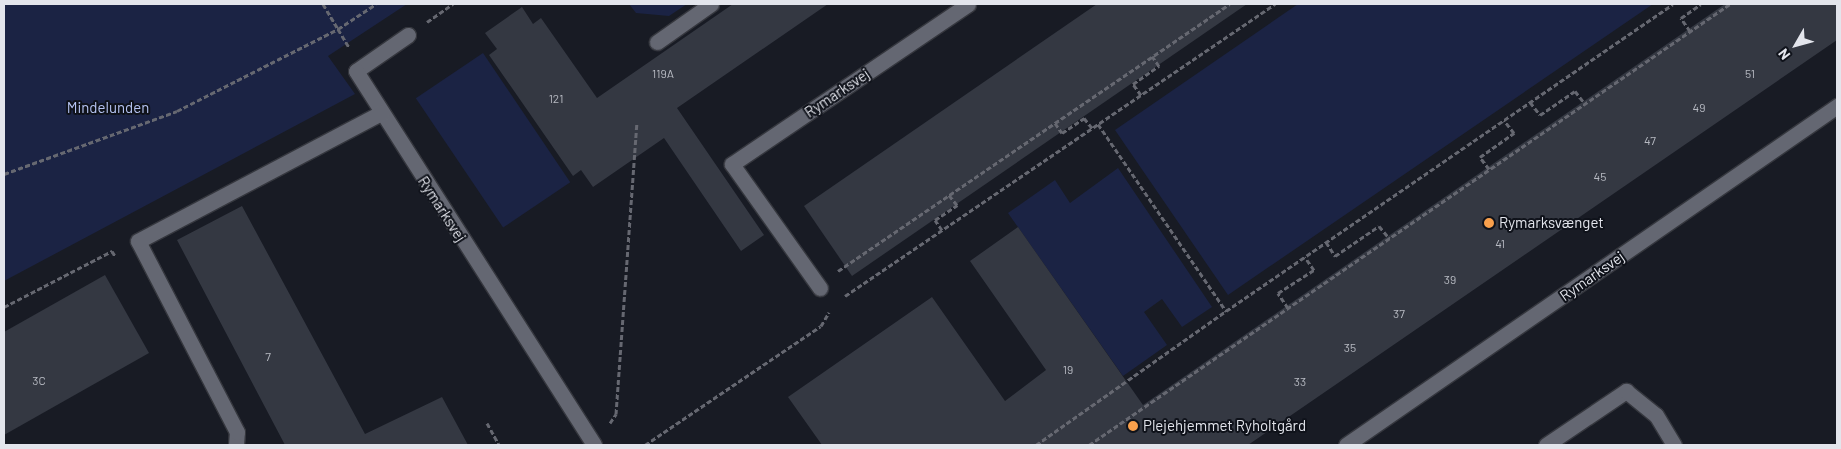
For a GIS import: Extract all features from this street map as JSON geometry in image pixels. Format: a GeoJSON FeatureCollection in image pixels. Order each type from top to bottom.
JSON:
{"type":"FeatureCollection","features":[{"type":"Feature","properties":{"kind":"street"},"geometry":{"type":"LineString","coordinates":[[657,42],[711,4]]}},
{"type":"Feature","properties":{"kind":"street","name":"Rymarksvej"},"geometry":{"type":"LineString","coordinates":[[820,288],[732,164],[968,4]]}},
{"type":"Feature","properties":{"kind":"street","name":"Rymarksvej"},"geometry":{"type":"LineString","coordinates":[[408,35],[356,71],[594,445]]}},
{"type":"Feature","properties":{"kind":"street","name":"Rymarksvej"},"geometry":{"type":"LineString","coordinates":[[1346,445],[1837,106]]}},
{"type":"Feature","properties":{"kind":"street"},"geometry":{"type":"LineString","coordinates":[[236,445],[237,432],[138,241],[381,113]]}},
{"type":"Feature","properties":{"kind":"street"},"geometry":{"type":"LineString","coordinates":[[1546,445],[1626,391],[1656,415],[1674,445]]}},
{"type":"Feature","properties":{"kind":"path"},"geometry":{"type":"LineString","coordinates":[[323,4],[338,29]]}},
{"type":"Feature","properties":{"kind":"path"},"geometry":{"type":"LineString","coordinates":[[4,174],[177,111],[338,29],[376,4]]}},
{"type":"Feature","properties":{"kind":"path"},"geometry":{"type":"LineString","coordinates":[[408,35],[453,4]]}},
{"type":"Feature","properties":{"kind":"path"},"geometry":{"type":"LineString","coordinates":[[837,272],[1230,4]]}},
{"type":"Feature","properties":{"kind":"path"},"geometry":{"type":"LineString","coordinates":[[645,445],[821,326],[832,304],[1275,4]]}},
{"type":"Feature","properties":{"kind":"path"},"geometry":{"type":"LineString","coordinates":[[1036,445],[1226,311],[1673,4]]}},
{"type":"Feature","properties":{"kind":"path"},"geometry":{"type":"LineString","coordinates":[[1690,31],[1681,18],[1701,4]]}},
{"type":"Feature","properties":{"kind":"path"},"geometry":{"type":"LineString","coordinates":[[1089,445],[1730,4]]}},
{"type":"Feature","properties":{"kind":"path"},"geometry":{"type":"LineString","coordinates":[[1141,95],[1133,84],[1159,66],[1152,56]]}},
{"type":"Feature","properties":{"kind":"path"},"geometry":{"type":"LineString","coordinates":[[1530,102],[1540,115],[1575,91],[1585,104]]}},
{"type":"Feature","properties":{"kind":"path"},"geometry":{"type":"LineString","coordinates":[[1055,123],[1062,133],[1084,118],[1092,128]]}},
{"type":"Feature","properties":{"kind":"path"},"geometry":{"type":"LineString","coordinates":[[1489,169],[1480,156],[1514,134],[1504,120]]}},
{"type":"Feature","properties":{"kind":"path"},"geometry":{"type":"LineString","coordinates":[[607,430],[616,414],[637,123]]}},
{"type":"Feature","properties":{"kind":"path"},"geometry":{"type":"LineString","coordinates":[[1098,124],[1226,311]]}},
{"type":"Feature","properties":{"kind":"path"},"geometry":{"type":"LineString","coordinates":[[942,230],[934,220],[957,205],[950,195]]}},
{"type":"Feature","properties":{"kind":"path"},"geometry":{"type":"LineString","coordinates":[[1326,242],[1335,256],[1379,226],[1389,238]]}},
{"type":"Feature","properties":{"kind":"path"},"geometry":{"type":"LineString","coordinates":[[4,307],[112,251],[116,259]]}},
{"type":"Feature","properties":{"kind":"path"},"geometry":{"type":"LineString","coordinates":[[1288,308],[1278,293],[1314,270],[1305,257]]}},
{"type":"Feature","properties":{"kind":"path"},"geometry":{"type":"LineString","coordinates":[[820,288],[832,304]]}},
{"type":"Feature","properties":{"kind":"path"},"geometry":{"type":"LineString","coordinates":[[487,423],[499,445]]}},
{"type":"Feature","properties":{"kind":"green space","name":"Mindelunden"},"geometry":{"type":"Polygon","coordinates":[[[4,4],[407,4],[328,56],[355,94],[4,281],[4,4]]]}},
{"type":"Feature","properties":{"kind":"green space"},"geometry":{"type":"Polygon","coordinates":[[[629,4],[687,4],[669,16],[636,13],[629,4]]]}},
{"type":"Feature","properties":{"kind":"green space"},"geometry":{"type":"Polygon","coordinates":[[[1298,4],[1653,4],[1228,295],[1115,130],[1298,4]]]}},
{"type":"Feature","properties":{"kind":"green space"},"geometry":{"type":"Polygon","coordinates":[[[483,53],[570,182],[503,228],[416,98],[483,53]]]}},
{"type":"Feature","properties":{"kind":"green space"},"geometry":{"type":"Polygon","coordinates":[[[1118,168],[1212,307],[1182,327],[1162,299],[1144,312],[1167,345],[1123,376],[1008,213],[1055,180],[1070,203],[1118,168]]]}},
{"type":"Feature","properties":{"kind":"building"},"geometry":{"type":"Polygon","coordinates":[[[733,4],[828,4],[677,108],[764,235],[741,251],[664,138],[593,187],[581,170],[573,176],[489,55],[497,49],[485,33],[522,7],[533,24],[541,18],[597,98],[733,4]]]}},
{"type":"Feature","properties":{"kind":"building"},"geometry":{"type":"Polygon","coordinates":[[[1097,4],[1247,4],[852,276],[804,206],[1097,4]]]}},
{"type":"Feature","properties":{"kind":"building","name":"Rymarksvænget"},"geometry":{"type":"Polygon","coordinates":[[[1725,4],[1837,4],[1837,40],[1248,445],[822,445],[788,397],[932,297],[1005,401],[1046,370],[970,261],[1018,227],[1143,405],[1725,4]]]}},
{"type":"Feature","properties":{"kind":"building"},"geometry":{"type":"Polygon","coordinates":[[[242,206],[365,434],[442,397],[468,445],[285,445],[177,240],[242,206]]]}},
{"type":"Feature","properties":{"kind":"building"},"geometry":{"type":"Polygon","coordinates":[[[105,275],[149,353],[4,435],[4,332],[105,275]]]}},
{"type":"Feature","properties":{"kind":"place","name":"Rymarksvænget"},"geometry":{"type":"Point","coordinates":[1489,223]}},
{"type":"Feature","properties":{"kind":"place","name":"Plejehjemmet Ryholtgård"},"geometry":{"type":"Point","coordinates":[1133,426]}}]}
